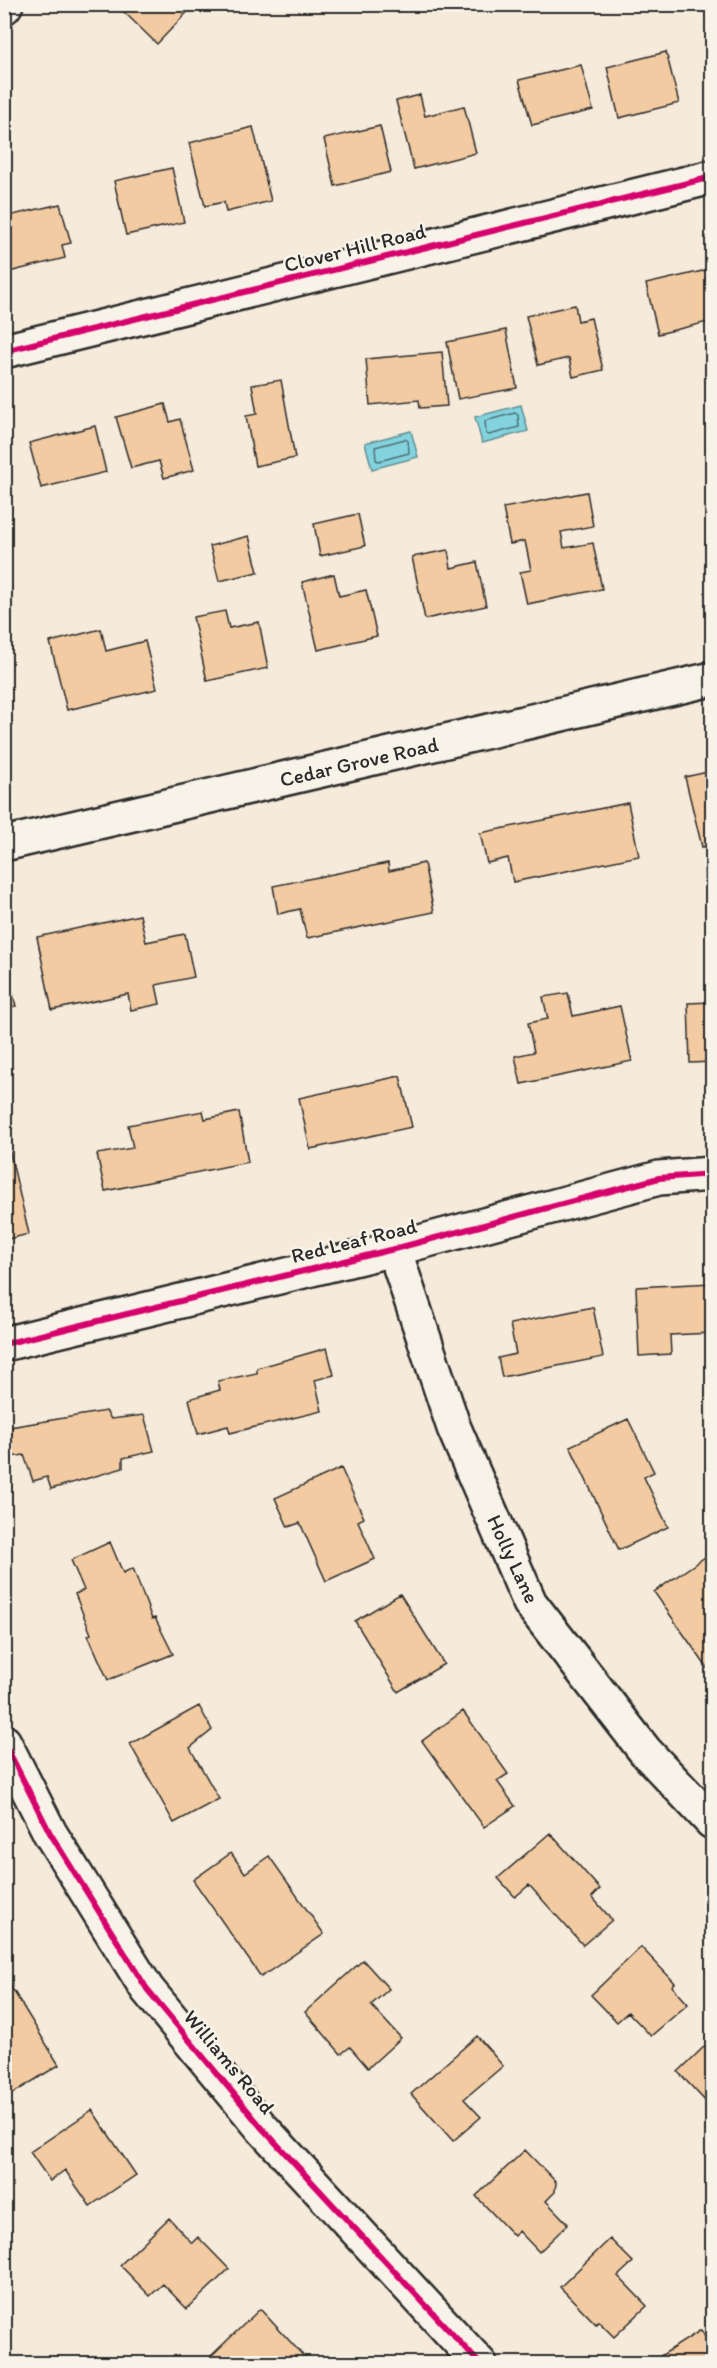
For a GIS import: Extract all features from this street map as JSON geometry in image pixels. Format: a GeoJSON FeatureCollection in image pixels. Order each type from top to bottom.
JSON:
{"type":"FeatureCollection","features":[{"type":"Feature","properties":{"kind":"street","name":"Clover Hill Road"},"geometry":{"type":"LineString","coordinates":[[4,351],[712,177]]}},
{"type":"Feature","properties":{"kind":"street","name":"Cedar Grove Road"},"geometry":{"type":"LineString","coordinates":[[4,844],[712,679]]}},
{"type":"Feature","properties":{"kind":"street","name":"Red Leaf Road"},"geometry":{"type":"LineString","coordinates":[[4,1344],[394,1249],[659,1178],[712,1174]]}},
{"type":"Feature","properties":{"kind":"street","name":"Holly Lane"},"geometry":{"type":"LineString","coordinates":[[394,1249],[454,1428],[530,1603],[645,1751],[712,1822]]}},
{"type":"Feature","properties":{"kind":"street","name":"Williams Road"},"geometry":{"type":"LineString","coordinates":[[4,1742],[50,1833],[147,1989],[262,2128],[480,2364]]}},
{"type":"Feature","properties":{"kind":"water"},"geometry":{"type":"Polygon","coordinates":[[[521,405],[528,431],[482,443],[475,417],[521,405]]]}},
{"type":"Feature","properties":{"kind":"water"},"geometry":{"type":"Polygon","coordinates":[[[411,431],[418,457],[372,469],[365,443],[411,431]]]}},
{"type":"Feature","properties":{"kind":"building"},"geometry":{"type":"Polygon","coordinates":[[[129,4],[195,4],[157,44],[123,11],[129,4]]]}},
{"type":"Feature","properties":{"kind":"building"},"geometry":{"type":"Polygon","coordinates":[[[666,52],[679,103],[619,118],[607,67],[666,52]]]}},
{"type":"Feature","properties":{"kind":"building"},"geometry":{"type":"Polygon","coordinates":[[[581,65],[593,110],[532,125],[519,80],[581,65]]]}},
{"type":"Feature","properties":{"kind":"building"},"geometry":{"type":"Polygon","coordinates":[[[420,95],[425,116],[464,106],[476,153],[414,169],[396,101],[420,95]]]}},
{"type":"Feature","properties":{"kind":"building"},"geometry":{"type":"Polygon","coordinates":[[[380,126],[391,172],[335,186],[324,139],[380,126]]]}},
{"type":"Feature","properties":{"kind":"building"},"geometry":{"type":"Polygon","coordinates":[[[253,127],[271,201],[226,212],[224,202],[205,206],[189,143],[253,127]]]}},
{"type":"Feature","properties":{"kind":"building"},"geometry":{"type":"Polygon","coordinates":[[[172,168],[184,222],[126,235],[114,181],[172,168]]]}},
{"type":"Feature","properties":{"kind":"building"},"geometry":{"type":"Polygon","coordinates":[[[60,204],[71,243],[62,245],[65,258],[5,273],[4,217],[60,204]]]}},
{"type":"Feature","properties":{"kind":"building"},"geometry":{"type":"Polygon","coordinates":[[[707,270],[712,294],[712,321],[658,334],[646,284],[707,270]]]}},
{"type":"Feature","properties":{"kind":"building"},"geometry":{"type":"Polygon","coordinates":[[[575,305],[578,321],[591,318],[603,370],[573,377],[569,358],[538,365],[526,316],[575,305]]]}},
{"type":"Feature","properties":{"kind":"building"},"geometry":{"type":"Polygon","coordinates":[[[506,330],[517,388],[458,399],[447,342],[506,330]]]}},
{"type":"Feature","properties":{"kind":"building"},"geometry":{"type":"Polygon","coordinates":[[[442,352],[447,406],[420,408],[419,400],[370,405],[366,359],[442,352]]]}},
{"type":"Feature","properties":{"kind":"building"},"geometry":{"type":"Polygon","coordinates":[[[281,380],[295,458],[255,466],[246,416],[257,414],[252,385],[281,380]]]}},
{"type":"Feature","properties":{"kind":"building"},"geometry":{"type":"Polygon","coordinates":[[[165,404],[170,422],[180,419],[194,470],[164,478],[159,461],[131,468],[116,417],[165,404]]]}},
{"type":"Feature","properties":{"kind":"building"},"geometry":{"type":"Polygon","coordinates":[[[95,426],[106,472],[41,488],[29,443],[95,426]]]}},
{"type":"Feature","properties":{"kind":"building"},"geometry":{"type":"Polygon","coordinates":[[[587,492],[593,526],[561,532],[564,548],[593,543],[602,589],[527,604],[520,572],[531,570],[525,541],[510,544],[503,508],[587,492]]]}},
{"type":"Feature","properties":{"kind":"building"},"geometry":{"type":"Polygon","coordinates":[[[358,514],[365,546],[320,556],[314,524],[358,514]]]}},
{"type":"Feature","properties":{"kind":"building"},"geometry":{"type":"Polygon","coordinates":[[[249,536],[258,572],[219,581],[210,546],[249,536]]]}},
{"type":"Feature","properties":{"kind":"building"},"geometry":{"type":"Polygon","coordinates":[[[448,550],[451,568],[477,562],[486,606],[425,619],[412,557],[448,550]]]}},
{"type":"Feature","properties":{"kind":"building"},"geometry":{"type":"Polygon","coordinates":[[[334,574],[339,596],[366,590],[377,636],[318,650],[302,582],[334,574]]]}},
{"type":"Feature","properties":{"kind":"building"},"geometry":{"type":"Polygon","coordinates":[[[225,611],[229,628],[259,622],[268,668],[207,681],[193,617],[225,611]]]}},
{"type":"Feature","properties":{"kind":"building"},"geometry":{"type":"Polygon","coordinates":[[[101,629],[106,651],[145,641],[157,689],[67,710],[50,642],[101,629]]]}},
{"type":"Feature","properties":{"kind":"building"},"geometry":{"type":"Polygon","coordinates":[[[712,771],[712,845],[702,847],[685,777],[712,771]]]}},
{"type":"Feature","properties":{"kind":"building"},"geometry":{"type":"Polygon","coordinates":[[[628,803],[639,856],[513,882],[508,858],[487,863],[480,833],[628,803]]]}},
{"type":"Feature","properties":{"kind":"building"},"geometry":{"type":"Polygon","coordinates":[[[388,863],[389,871],[424,863],[434,912],[307,938],[300,909],[278,914],[273,886],[388,863]]]}},
{"type":"Feature","properties":{"kind":"building"},"geometry":{"type":"Polygon","coordinates":[[[140,915],[146,942],[185,934],[194,977],[156,985],[160,1004],[131,1010],[128,994],[52,1010],[37,937],[140,915]]]}},
{"type":"Feature","properties":{"kind":"building"},"geometry":{"type":"Polygon","coordinates":[[[4,960],[16,1006],[4,1009],[4,960]]]}},
{"type":"Feature","properties":{"kind":"building"},"geometry":{"type":"Polygon","coordinates":[[[568,993],[573,1016],[620,1006],[632,1061],[521,1084],[515,1056],[534,1052],[528,1023],[548,1019],[543,997],[568,993]]]}},
{"type":"Feature","properties":{"kind":"building"},"geometry":{"type":"Polygon","coordinates":[[[712,1002],[712,1062],[690,1063],[688,1003],[712,1002]]]}},
{"type":"Feature","properties":{"kind":"building"},"geometry":{"type":"Polygon","coordinates":[[[400,1076],[412,1127],[310,1149],[299,1098],[400,1076]]]}},
{"type":"Feature","properties":{"kind":"building"},"geometry":{"type":"Polygon","coordinates":[[[203,1111],[205,1119],[239,1112],[248,1162],[105,1191],[97,1154],[133,1148],[128,1125],[203,1111]]]}},
{"type":"Feature","properties":{"kind":"building"},"geometry":{"type":"Polygon","coordinates":[[[7,1140],[29,1234],[4,1240],[4,1141],[7,1140]]]}},
{"type":"Feature","properties":{"kind":"building"},"geometry":{"type":"Polygon","coordinates":[[[712,1283],[712,1333],[670,1335],[671,1354],[639,1356],[636,1287],[712,1283]]]}},
{"type":"Feature","properties":{"kind":"building"},"geometry":{"type":"Polygon","coordinates":[[[593,1307],[603,1357],[502,1377],[498,1358],[516,1354],[510,1324],[593,1307]]]}},
{"type":"Feature","properties":{"kind":"building"},"geometry":{"type":"Polygon","coordinates":[[[327,1348],[334,1375],[315,1380],[322,1411],[230,1433],[228,1426],[198,1434],[189,1399],[220,1390],[218,1381],[257,1373],[257,1368],[327,1348]]]}},
{"type":"Feature","properties":{"kind":"building"},"geometry":{"type":"Polygon","coordinates":[[[106,1411],[111,1419],[144,1415],[154,1451],[123,1458],[123,1468],[51,1489],[47,1477],[33,1481],[24,1455],[4,1458],[4,1428],[106,1411]]]}},
{"type":"Feature","properties":{"kind":"building"},"geometry":{"type":"Polygon","coordinates":[[[628,1419],[654,1472],[644,1477],[668,1527],[619,1550],[570,1446],[628,1419]]]}},
{"type":"Feature","properties":{"kind":"building"},"geometry":{"type":"Polygon","coordinates":[[[341,1468],[364,1518],[358,1521],[375,1559],[326,1581],[300,1523],[288,1527],[275,1498],[341,1468]]]}},
{"type":"Feature","properties":{"kind":"building"},"geometry":{"type":"Polygon","coordinates":[[[110,1542],[123,1573],[133,1568],[152,1619],[155,1618],[173,1654],[108,1680],[88,1635],[91,1634],[75,1594],[84,1590],[71,1560],[110,1542]]]}},
{"type":"Feature","properties":{"kind":"building"},"geometry":{"type":"Polygon","coordinates":[[[708,1555],[712,1562],[712,1665],[708,1669],[654,1592],[708,1555]]]}},
{"type":"Feature","properties":{"kind":"building"},"geometry":{"type":"Polygon","coordinates":[[[400,1594],[444,1664],[398,1692],[355,1621],[400,1594]]]}},
{"type":"Feature","properties":{"kind":"building"},"geometry":{"type":"Polygon","coordinates":[[[199,1706],[212,1730],[190,1748],[219,1799],[174,1823],[130,1744],[199,1706]]]}},
{"type":"Feature","properties":{"kind":"building"},"geometry":{"type":"Polygon","coordinates":[[[463,1711],[508,1774],[497,1781],[515,1806],[484,1827],[422,1741],[463,1711]]]}},
{"type":"Feature","properties":{"kind":"building"},"geometry":{"type":"Polygon","coordinates":[[[550,1833],[600,1889],[592,1897],[612,1920],[583,1945],[529,1885],[515,1897],[498,1878],[550,1833]]]}},
{"type":"Feature","properties":{"kind":"building"},"geometry":{"type":"Polygon","coordinates":[[[231,1853],[245,1873],[269,1856],[324,1934],[261,1977],[193,1880],[231,1853]]]}},
{"type":"Feature","properties":{"kind":"building"},"geometry":{"type":"Polygon","coordinates":[[[641,1947],[675,1983],[672,1986],[688,2004],[651,2036],[628,2012],[617,2022],[591,1995],[641,1947]]]}},
{"type":"Feature","properties":{"kind":"building"},"geometry":{"type":"Polygon","coordinates":[[[363,1960],[389,1989],[371,2005],[401,2038],[368,2068],[350,2047],[341,2054],[305,2012],[363,1960]]]}},
{"type":"Feature","properties":{"kind":"building"},"geometry":{"type":"Polygon","coordinates":[[[10,1985],[59,2065],[12,2094],[4,2082],[4,1989],[10,1985]]]}},
{"type":"Feature","properties":{"kind":"building"},"geometry":{"type":"Polygon","coordinates":[[[477,2036],[503,2066],[464,2099],[481,2117],[453,2141],[411,2094],[477,2036]]]}},
{"type":"Feature","properties":{"kind":"building"},"geometry":{"type":"Polygon","coordinates":[[[712,2039],[712,2108],[678,2072],[712,2039]]]}},
{"type":"Feature","properties":{"kind":"building"},"geometry":{"type":"Polygon","coordinates":[[[92,2110],[136,2175],[90,2206],[65,2170],[50,2181],[30,2152],[92,2110]]]}},
{"type":"Feature","properties":{"kind":"building"},"geometry":{"type":"Polygon","coordinates":[[[525,2150],[556,2182],[555,2192],[546,2201],[568,2224],[539,2252],[519,2231],[514,2236],[476,2196],[525,2150]]]}},
{"type":"Feature","properties":{"kind":"building"},"geometry":{"type":"Polygon","coordinates":[[[169,2218],[192,2243],[198,2237],[229,2269],[187,2309],[163,2284],[150,2296],[120,2265],[169,2218]]]}},
{"type":"Feature","properties":{"kind":"building"},"geometry":{"type":"Polygon","coordinates":[[[610,2239],[633,2262],[618,2276],[647,2306],[614,2337],[598,2321],[596,2324],[560,2287],[610,2239]]]}},
{"type":"Feature","properties":{"kind":"building"},"geometry":{"type":"Polygon","coordinates":[[[260,2309],[311,2364],[218,2364],[211,2356],[260,2309]]]}},
{"type":"Feature","properties":{"kind":"building"},"geometry":{"type":"Polygon","coordinates":[[[701,2330],[712,2348],[712,2364],[648,2364],[701,2330]]]}},
{"type":"Feature","properties":{"kind":"cycle path"},"geometry":{"type":"LineString","coordinates":[[4,351],[712,177]]}},
{"type":"Feature","properties":{"kind":"cycle path"},"geometry":{"type":"LineString","coordinates":[[4,1344],[394,1249],[659,1178],[712,1174]]}},
{"type":"Feature","properties":{"kind":"cycle path"},"geometry":{"type":"LineString","coordinates":[[4,1742],[50,1833],[147,1989],[262,2128],[480,2364]]}}]}
